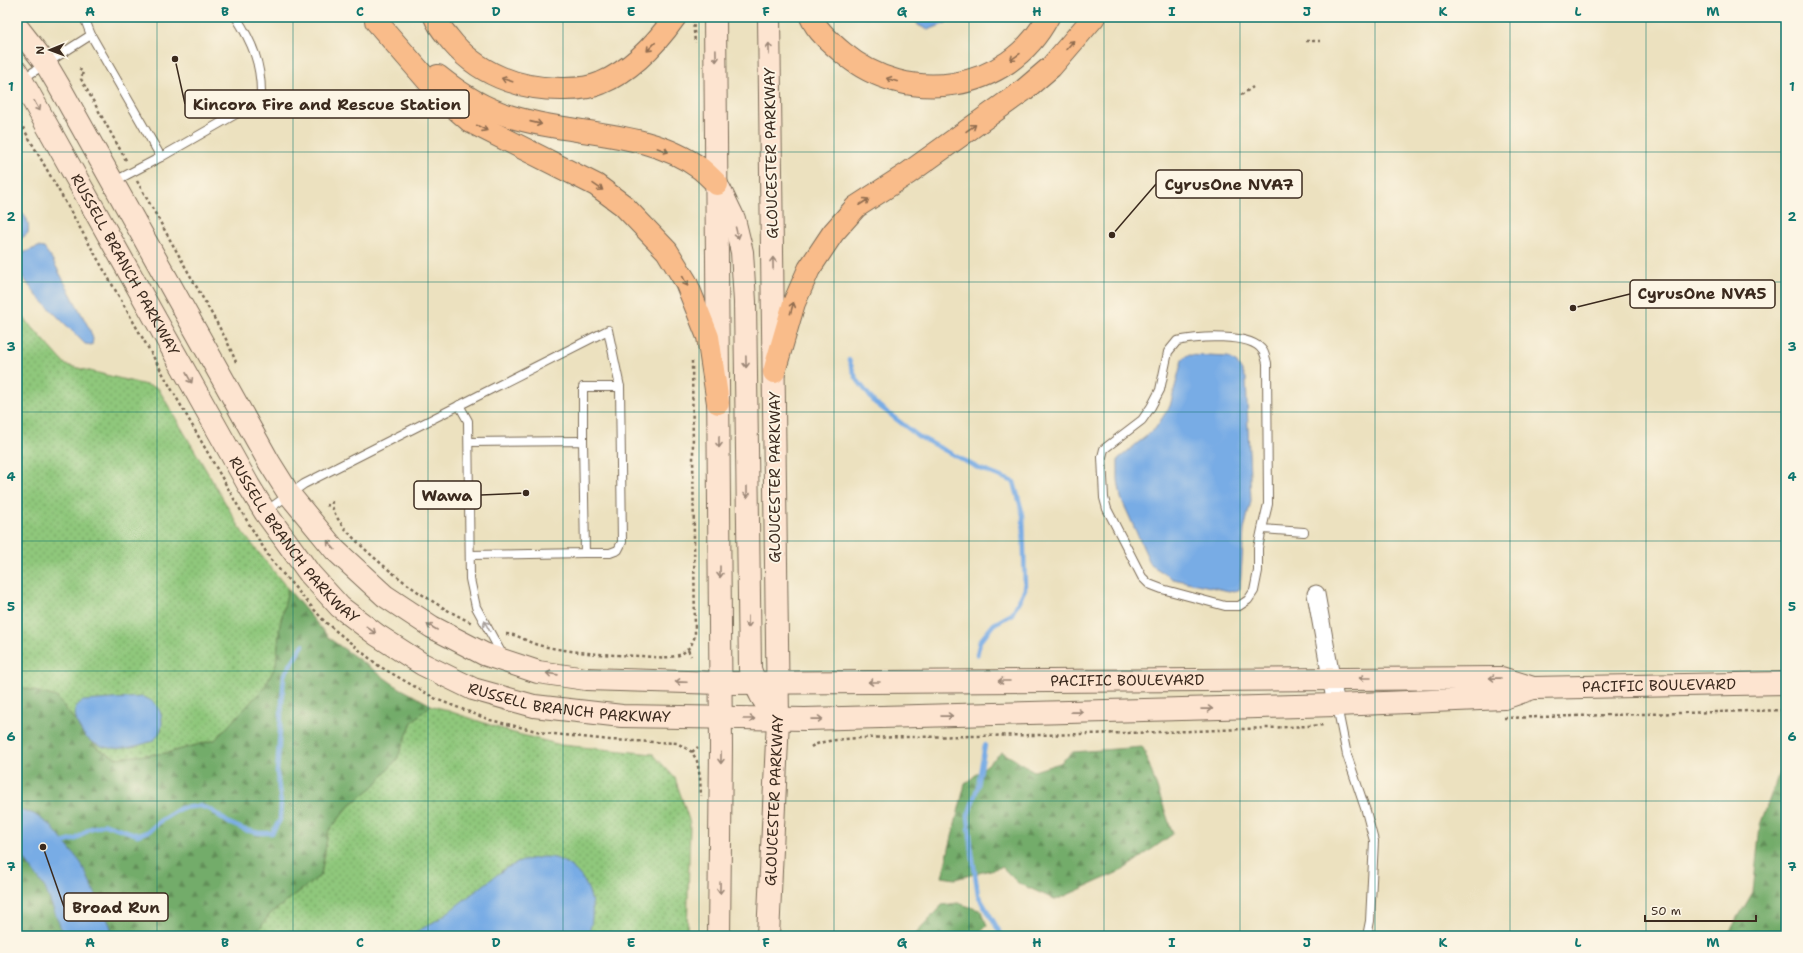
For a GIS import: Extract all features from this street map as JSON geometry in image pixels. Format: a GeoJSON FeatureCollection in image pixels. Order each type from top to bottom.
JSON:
{"type":"FeatureCollection","features":[{"type":"Feature","properties":{"kind":"highway"},"geometry":{"type":"LineString","coordinates":[[435,17],[456,48],[475,64],[498,77],[526,86],[551,90],[580,89],[600,84],[619,74],[642,57],[662,36],[675,17]]}},
{"type":"Feature","properties":{"kind":"highway"},"geometry":{"type":"LineString","coordinates":[[811,17],[831,44],[853,62],[876,75],[901,83],[925,87],[954,85],[978,78],[1002,67],[1022,52],[1042,28],[1048,17]]}},
{"type":"Feature","properties":{"kind":"highway"},"geometry":{"type":"LineString","coordinates":[[774,372],[794,303],[809,269],[838,228],[856,207],[907,174],[1024,90],[1051,67],[1094,17]]}},
{"type":"Feature","properties":{"kind":"highway"},"geometry":{"type":"LineString","coordinates":[[374,19],[453,88],[478,103],[509,116],[650,145],[669,152],[701,169],[717,184]]}},
{"type":"Feature","properties":{"kind":"highway"},"geometry":{"type":"LineString","coordinates":[[374,19],[441,96],[471,122],[596,185],[623,205],[667,251],[686,282],[708,337],[718,402]]}},
{"type":"Feature","properties":{"kind":"main road"},"geometry":{"type":"LineString","coordinates":[[715,17],[720,683],[719,936]]}},
{"type":"Feature","properties":{"kind":"main road","name":"GLOUCESTER PARKWAY"},"geometry":{"type":"LineString","coordinates":[[768,936],[778,719],[769,17]]}},
{"type":"Feature","properties":{"kind":"main road","name":"RUSSELL BRANCH PARKWAY"},"geometry":{"type":"LineString","coordinates":[[17,28],[46,64],[269,462],[289,494],[335,550],[385,596],[432,627],[484,654],[538,672],[586,679],[720,683]]}},
{"type":"Feature","properties":{"kind":"main road","name":"RUSSELL BRANCH PARKWAY"},"geometry":{"type":"LineString","coordinates":[[19,78],[265,512],[310,574],[340,606],[377,635],[409,655],[473,689],[534,706],[622,716],[778,719]]}},
{"type":"Feature","properties":{"kind":"main road"},"geometry":{"type":"LineString","coordinates":[[717,184],[734,219],[742,252],[745,302],[750,669],[758,692],[767,707],[778,719]]}},
{"type":"Feature","properties":{"kind":"main road","name":"PACIFIC BOULEVARD"},"geometry":{"type":"LineString","coordinates":[[720,683],[1501,678],[1532,688]]}},
{"type":"Feature","properties":{"kind":"main road","name":"PACIFIC BOULEVARD"},"geometry":{"type":"LineString","coordinates":[[778,719],[1336,705],[1504,698],[1532,688],[1786,683]]}},
{"type":"Feature","properties":{"kind":"street"},"geometry":{"type":"LineString","coordinates":[[1316,594],[1336,705]]}},
{"type":"Feature","properties":{"kind":"lane"},"geometry":{"type":"LineString","coordinates":[[84,17],[91,35],[161,157]]}},
{"type":"Feature","properties":{"kind":"lane"},"geometry":{"type":"LineString","coordinates":[[113,182],[161,157],[250,106],[261,93],[261,75],[250,39],[236,17]]}},
{"type":"Feature","properties":{"kind":"lane"},"geometry":{"type":"LineString","coordinates":[[19,78],[46,64],[91,35]]}},
{"type":"Feature","properties":{"kind":"lane"},"geometry":{"type":"LineString","coordinates":[[265,512],[304,484],[608,330],[620,387],[622,542],[618,550],[610,553],[470,555]]}},
{"type":"Feature","properties":{"kind":"lane"},"geometry":{"type":"LineString","coordinates":[[1212,338],[1247,340],[1263,351],[1267,363],[1268,504],[1262,529],[1258,548],[1258,571],[1254,591],[1248,600],[1239,606],[1226,606],[1162,589],[1149,584],[1142,577],[1107,509],[1104,498],[1102,457],[1104,449],[1142,420],[1151,407],[1160,390],[1168,352],[1177,341],[1212,338]]}},
{"type":"Feature","properties":{"kind":"lane"},"geometry":{"type":"LineString","coordinates":[[585,553],[583,387],[620,387]]}},
{"type":"Feature","properties":{"kind":"lane"},"geometry":{"type":"LineString","coordinates":[[460,405],[468,421],[470,579],[476,607],[505,661]]}},
{"type":"Feature","properties":{"kind":"lane"},"geometry":{"type":"LineString","coordinates":[[469,442],[583,441]]}},
{"type":"Feature","properties":{"kind":"lane"},"geometry":{"type":"LineString","coordinates":[[1262,529],[1304,532]]}},
{"type":"Feature","properties":{"kind":"lane"},"geometry":{"type":"LineString","coordinates":[[1336,705],[1347,755],[1366,811],[1374,841],[1370,921],[1367,936]]}},
{"type":"Feature","properties":{"kind":"path"},"geometry":{"type":"LineString","coordinates":[[1306,41],[1320,41]]}},
{"type":"Feature","properties":{"kind":"path"},"geometry":{"type":"LineString","coordinates":[[78,69],[83,72],[81,79],[227,341],[238,369]]}},
{"type":"Feature","properties":{"kind":"path"},"geometry":{"type":"LineString","coordinates":[[1241,95],[1253,87]]}},
{"type":"Feature","properties":{"kind":"path"},"geometry":{"type":"LineString","coordinates":[[506,634],[515,634],[526,641],[538,645],[593,654],[671,657],[688,650],[695,635],[692,355]]}},
{"type":"Feature","properties":{"kind":"path"},"geometry":{"type":"LineString","coordinates":[[332,501],[331,506],[335,516],[342,526],[376,560],[426,597],[476,626]]}},
{"type":"Feature","properties":{"kind":"path"},"geometry":{"type":"LineString","coordinates":[[326,506],[331,506]]}},
{"type":"Feature","properties":{"kind":"path"},"geometry":{"type":"LineString","coordinates":[[688,650],[691,656]]}},
{"type":"Feature","properties":{"kind":"path"},"geometry":{"type":"LineString","coordinates":[[692,752],[698,747]]}},
{"type":"Feature","properties":{"kind":"green space"},"geometry":{"type":"Polygon","coordinates":[[[17,310],[66,365],[158,388],[243,533],[288,589],[280,625],[276,665],[264,688],[215,740],[167,753],[116,758],[97,748],[56,697],[17,686],[17,310]]]}},
{"type":"Feature","properties":{"kind":"green space"},"geometry":{"type":"Polygon","coordinates":[[[288,589],[330,639],[396,686],[431,705],[412,722],[397,759],[374,786],[350,805],[328,832],[321,875],[270,914],[254,936],[17,936],[17,686],[56,697],[97,748],[116,758],[167,753],[215,740],[264,688],[276,665],[280,625],[288,589]]]}},
{"type":"Feature","properties":{"kind":"green space"},"geometry":{"type":"Polygon","coordinates":[[[431,705],[514,733],[561,745],[653,754],[675,778],[690,823],[687,936],[254,936],[270,914],[321,875],[328,832],[350,805],[374,786],[397,759],[412,722],[431,705]]]}},
{"type":"Feature","properties":{"kind":"green space"},"geometry":{"type":"Polygon","coordinates":[[[1143,747],[1173,834],[1123,870],[1056,900],[1018,883],[1002,867],[955,879],[942,877],[965,784],[1002,752],[1034,771],[1060,763],[1073,752],[1143,747]]]}},
{"type":"Feature","properties":{"kind":"green space"},"geometry":{"type":"Polygon","coordinates":[[[1786,754],[1786,936],[1727,936],[1753,892],[1760,825],[1786,754]]]}},
{"type":"Feature","properties":{"kind":"green space"},"geometry":{"type":"Polygon","coordinates":[[[958,903],[982,911],[987,926],[976,936],[913,936],[942,905],[958,903]]]}},
{"type":"Feature","properties":{"kind":"water"},"geometry":{"type":"Polygon","coordinates":[[[914,17],[950,17],[946,23],[928,30],[918,25],[914,17]]]}},
{"type":"Feature","properties":{"kind":"water"},"geometry":{"type":"Polygon","coordinates":[[[17,209],[27,219],[28,233],[17,242],[17,209]]]}},
{"type":"Feature","properties":{"kind":"water"},"geometry":{"type":"Polygon","coordinates":[[[38,247],[44,248],[52,259],[90,330],[93,339],[92,345],[85,344],[37,296],[18,271],[17,258],[20,254],[38,247]]]}},
{"type":"Feature","properties":{"kind":"water"},"geometry":{"type":"Polygon","coordinates":[[[1187,355],[1228,357],[1237,363],[1246,378],[1251,501],[1244,530],[1240,589],[1234,592],[1173,579],[1151,565],[1121,498],[1118,480],[1118,459],[1155,429],[1170,406],[1182,360],[1187,355]]]}},
{"type":"Feature","properties":{"kind":"water"},"geometry":{"type":"Polygon","coordinates":[[[142,697],[149,699],[154,703],[159,709],[161,715],[161,728],[159,734],[154,740],[127,748],[108,748],[92,742],[80,729],[75,711],[78,704],[83,701],[142,697]]]}},
{"type":"Feature","properties":{"kind":"water"},"geometry":{"type":"Polygon","coordinates":[[[17,808],[34,814],[51,826],[81,863],[110,925],[113,936],[64,936],[45,888],[23,857],[17,854],[17,808]]]}},
{"type":"Feature","properties":{"kind":"water"},"geometry":{"type":"Polygon","coordinates":[[[542,857],[556,858],[569,865],[584,881],[592,901],[591,924],[588,936],[409,936],[439,919],[506,868],[525,860],[542,857]]]}},
{"type":"Feature","properties":{"kind":"waterway"},"geometry":{"type":"LineString","coordinates":[[849,360],[856,378],[874,402],[918,436],[978,468],[1014,482],[1023,515],[1025,589],[1012,614],[994,624],[980,641],[977,655]]}},
{"type":"Feature","properties":{"kind":"waterway"},"geometry":{"type":"LineString","coordinates":[[58,844],[76,839],[89,829],[105,824],[138,835],[149,831],[160,821],[181,808],[200,806],[211,810],[229,823],[245,830],[259,833],[272,833],[280,820],[281,803],[277,773],[284,675],[303,645]]}},
{"type":"Feature","properties":{"kind":"waterway"},"geometry":{"type":"LineString","coordinates":[[985,745],[978,786],[968,816],[978,895],[1002,936]]}},
{"type":"Feature","properties":{"kind":"place","name":"Kincora Fire and Rescue Station"},"geometry":{"type":"Point","coordinates":[175,59]}},
{"type":"Feature","properties":{"kind":"place","name":"CyrusOne NVA7"},"geometry":{"type":"Point","coordinates":[1112,235]}},
{"type":"Feature","properties":{"kind":"place","name":"CyrusOne NVA5"},"geometry":{"type":"Point","coordinates":[1573,308]}},
{"type":"Feature","properties":{"kind":"place","name":"Wawa"},"geometry":{"type":"Point","coordinates":[526,493]}},
{"type":"Feature","properties":{"kind":"place","name":"Broad Run"},"geometry":{"type":"Point","coordinates":[43,847]}}]}
